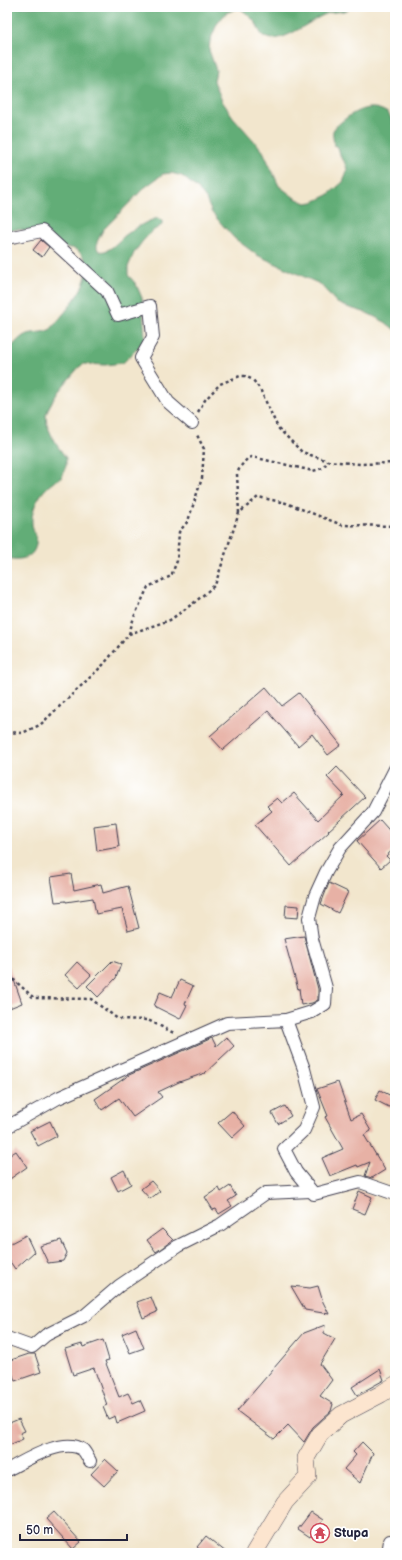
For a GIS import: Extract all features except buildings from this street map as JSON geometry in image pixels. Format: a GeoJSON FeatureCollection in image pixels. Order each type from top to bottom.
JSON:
{"type":"FeatureCollection","features":[{"type":"Feature","properties":{"kind":"main road"},"geometry":{"type":"LineString","coordinates":[[254,1553],[284,1502],[308,1477],[306,1458],[320,1434],[341,1415],[395,1385]]}},
{"type":"Feature","properties":{"kind":"street"},"geometry":{"type":"LineString","coordinates":[[7,238],[42,231],[107,291],[118,315],[150,306],[153,337],[141,358],[168,402],[192,423]]}},
{"type":"Feature","properties":{"kind":"street"},"geometry":{"type":"LineString","coordinates":[[7,1127],[58,1098],[227,1023],[286,1020],[312,1012],[325,1004],[326,988],[312,939],[309,918],[315,896],[326,872],[340,848],[373,812],[395,769]]}},
{"type":"Feature","properties":{"kind":"street"},"geometry":{"type":"LineString","coordinates":[[286,1020],[304,1069],[314,1107],[304,1130],[284,1149],[296,1172],[314,1194],[360,1182],[395,1194]]}},
{"type":"Feature","properties":{"kind":"street"},"geometry":{"type":"LineString","coordinates":[[7,1338],[32,1347],[46,1335],[84,1316],[119,1286],[178,1246],[220,1225],[266,1193],[311,1191]]}},
{"type":"Feature","properties":{"kind":"street"},"geometry":{"type":"LineString","coordinates":[[7,1470],[42,1452],[66,1445],[83,1450],[90,1460]]}},
{"type":"Feature","properties":{"kind":"path"},"geometry":{"type":"LineString","coordinates":[[7,732],[22,733],[40,725],[103,665],[129,634],[134,617],[148,587],[171,576],[177,561],[179,532],[188,521],[202,478],[204,449],[192,423],[205,400],[220,384],[240,376],[245,376],[253,380],[260,389],[278,428],[302,452],[328,461],[360,464],[395,463]]}},
{"type":"Feature","properties":{"kind":"path"},"geometry":{"type":"LineString","coordinates":[[129,634],[170,620],[195,602],[214,585],[239,513],[237,474],[240,467],[248,458],[257,458],[313,471],[323,468],[328,461]]}},
{"type":"Feature","properties":{"kind":"path"},"geometry":{"type":"LineString","coordinates":[[239,513],[258,497],[286,503],[342,525],[395,526]]}},
{"type":"Feature","properties":{"kind":"path"},"geometry":{"type":"LineString","coordinates":[[7,978],[14,980],[34,998],[91,999],[118,1019],[148,1020],[187,1040]]}},
{"type":"Feature","properties":{"kind":"path"},"geometry":{"type":"LineString","coordinates":[[7,984],[14,980]]}},
{"type":"Feature","properties":{"kind":"green space"},"geometry":{"type":"Polygon","coordinates":[[[7,7],[352,7],[343,11],[326,14],[296,31],[279,38],[272,39],[263,36],[253,20],[239,8],[226,13],[217,24],[210,41],[209,50],[216,70],[214,81],[222,101],[233,117],[263,151],[279,186],[295,198],[306,203],[313,202],[328,195],[343,182],[346,174],[347,169],[344,161],[341,158],[338,147],[334,145],[334,128],[350,115],[367,108],[373,108],[380,109],[388,113],[395,128],[395,330],[385,322],[367,313],[337,303],[320,284],[257,255],[234,238],[212,213],[206,199],[198,189],[182,176],[171,173],[163,174],[144,188],[103,230],[97,242],[97,248],[99,251],[111,248],[127,234],[146,223],[158,218],[162,221],[162,225],[151,232],[142,242],[134,253],[128,267],[128,275],[136,284],[142,298],[145,337],[141,345],[123,363],[105,365],[84,364],[79,367],[58,392],[49,407],[46,415],[47,425],[54,441],[66,458],[66,466],[61,478],[45,490],[37,502],[32,516],[36,541],[35,549],[29,556],[21,559],[7,558],[7,351],[26,334],[44,332],[51,329],[80,292],[87,270],[85,260],[76,249],[63,248],[27,231],[17,229],[7,232],[7,7]]]}},
{"type":"Feature","properties":{"kind":"place","name":"Stupa"},"geometry":{"type":"Point","coordinates":[320,1533]}}]}
